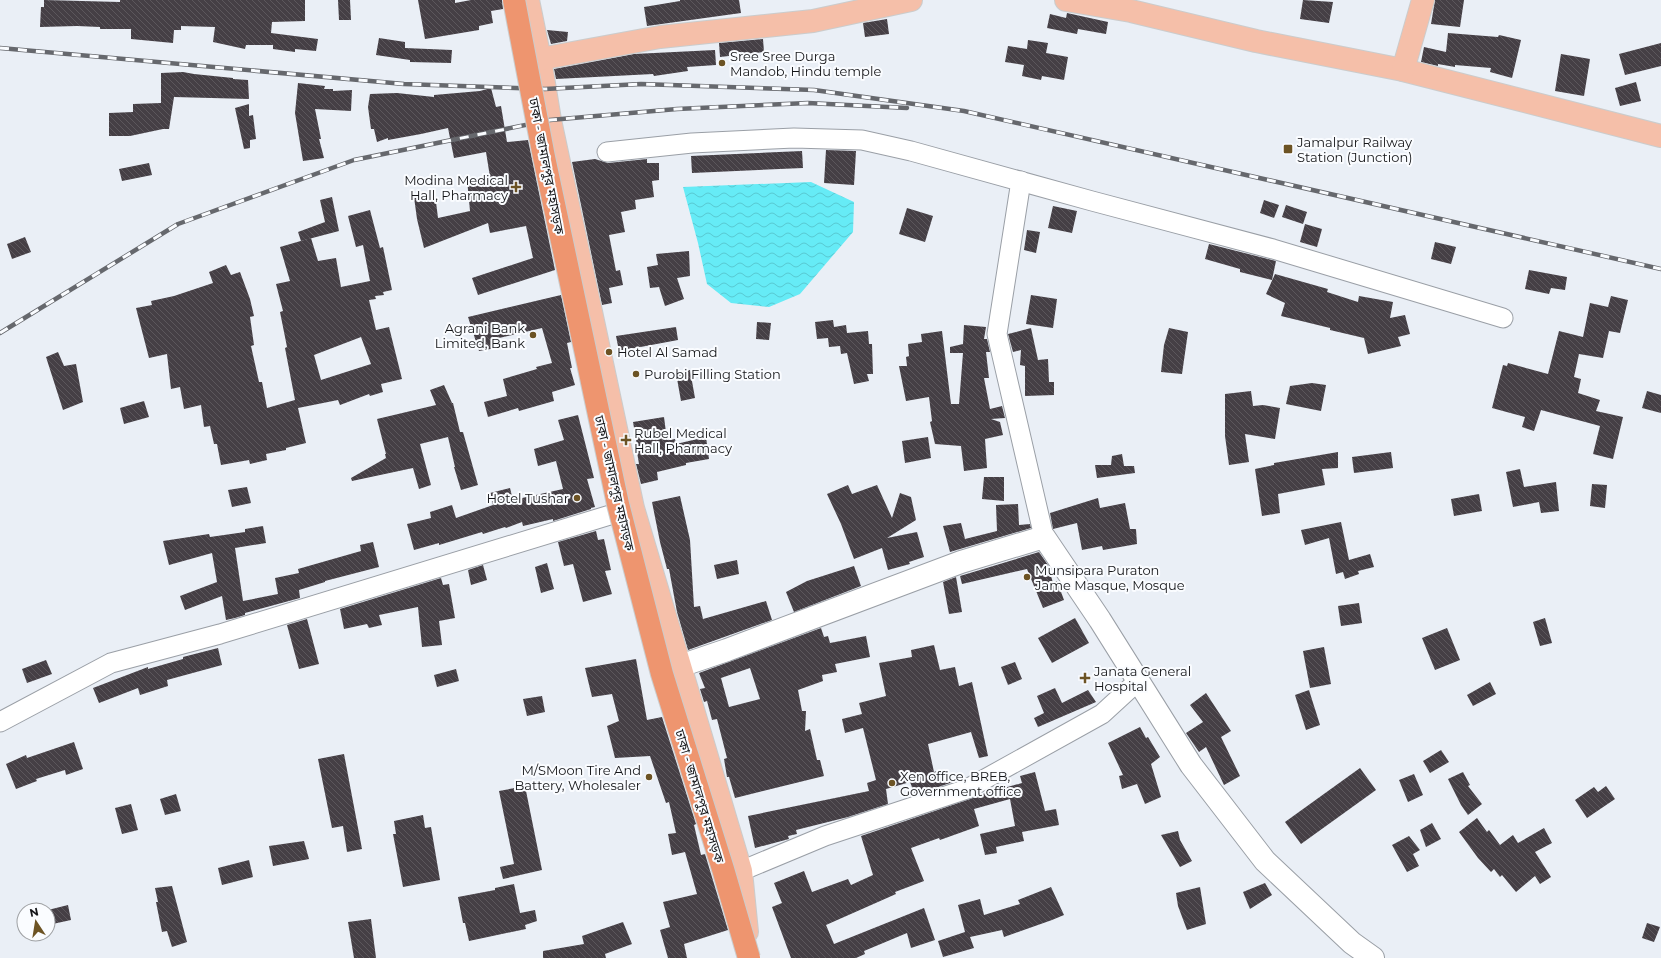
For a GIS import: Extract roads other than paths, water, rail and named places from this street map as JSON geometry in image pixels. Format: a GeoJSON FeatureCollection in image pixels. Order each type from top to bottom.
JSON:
{"type":"FeatureCollection","features":[{"type":"Feature","properties":{"kind":"highway","name":"ঢাকা - জামালপুর মহাসড়ক"},"geometry":{"type":"LineString","coordinates":[[514,0],[544,157],[618,504],[662,674],[723,869],[749,958]]}},
{"type":"Feature","properties":{"kind":"main road"},"geometry":{"type":"LineString","coordinates":[[528,0],[550,120],[633,508],[741,871],[749,958]]}},
{"type":"Feature","properties":{"kind":"main road"},"geometry":{"type":"LineString","coordinates":[[540,59],[660,37],[813,21],[911,0]]}},
{"type":"Feature","properties":{"kind":"main road"},"geometry":{"type":"LineString","coordinates":[[1066,0],[1132,6],[1256,41],[1403,70],[1661,136]]}},
{"type":"Feature","properties":{"kind":"main road"},"geometry":{"type":"LineString","coordinates":[[1403,70],[1423,0]]}},
{"type":"Feature","properties":{"kind":"main road"},"geometry":{"type":"LineString","coordinates":[[680,666],[727,650],[961,562],[1044,537],[1100,620],[1191,765],[1265,861],[1352,943],[1374,958]]}},
{"type":"Feature","properties":{"kind":"street"},"geometry":{"type":"LineString","coordinates":[[607,152],[692,143],[794,138],[862,140],[911,151],[1273,249],[1503,318]]}},
{"type":"Feature","properties":{"kind":"street"},"geometry":{"type":"LineString","coordinates":[[1021,181],[997,334],[1044,537]]}},
{"type":"Feature","properties":{"kind":"street"},"geometry":{"type":"LineString","coordinates":[[0,722],[111,663],[227,632],[633,508]]}},
{"type":"Feature","properties":{"kind":"street"},"geometry":{"type":"LineString","coordinates":[[741,871],[825,836],[966,789],[1102,714],[1138,681]]}},
{"type":"Feature","properties":{"kind":"water"},"geometry":{"type":"Polygon","coordinates":[[[811,182],[854,202],[853,232],[800,294],[769,307],[731,303],[707,284],[683,187],[811,182]]]}},
{"type":"Feature","properties":{"kind":"railway"},"geometry":{"type":"LineString","coordinates":[[0,48],[404,84],[545,89],[641,84],[814,90],[964,111],[1661,269]]}},
{"type":"Feature","properties":{"kind":"railway"},"geometry":{"type":"LineString","coordinates":[[0,333],[178,224],[354,160],[550,120],[677,109],[808,103],[907,108]]}},
{"type":"Feature","properties":{"kind":"place","name":"Sree Sree Durga Mandob, Hindu temple"},"geometry":{"type":"Point","coordinates":[722,63]}},
{"type":"Feature","properties":{"kind":"place","name":"Jamalpur Railway Station (Junction)"},"geometry":{"type":"Point","coordinates":[1288,149]}},
{"type":"Feature","properties":{"kind":"place","name":"Modina Medical Hall, Pharmacy"},"geometry":{"type":"Point","coordinates":[516,187]}},
{"type":"Feature","properties":{"kind":"place","name":"Agrani Bank Limited, Bank"},"geometry":{"type":"Point","coordinates":[533,335]}},
{"type":"Feature","properties":{"kind":"place","name":"Hotel Al Samad"},"geometry":{"type":"Point","coordinates":[609,352]}},
{"type":"Feature","properties":{"kind":"place","name":"Purobi Filling Station"},"geometry":{"type":"Point","coordinates":[636,374]}},
{"type":"Feature","properties":{"kind":"place","name":"Rubel Medical Hall, Pharmacy"},"geometry":{"type":"Point","coordinates":[626,440]}},
{"type":"Feature","properties":{"kind":"place","name":"Hotel Tushar"},"geometry":{"type":"Point","coordinates":[577,498]}},
{"type":"Feature","properties":{"kind":"place","name":"Munsipara Puraton Jame Masque, Mosque"},"geometry":{"type":"Point","coordinates":[1027,577]}},
{"type":"Feature","properties":{"kind":"place","name":"Janata General Hospital"},"geometry":{"type":"Point","coordinates":[1085,678]}},
{"type":"Feature","properties":{"kind":"place","name":"M/SMoon Tire And Battery, Wholesaler"},"geometry":{"type":"Point","coordinates":[649,777]}},
{"type":"Feature","properties":{"kind":"place","name":"Xen office, BREB, Government office"},"geometry":{"type":"Point","coordinates":[892,783]}}]}
